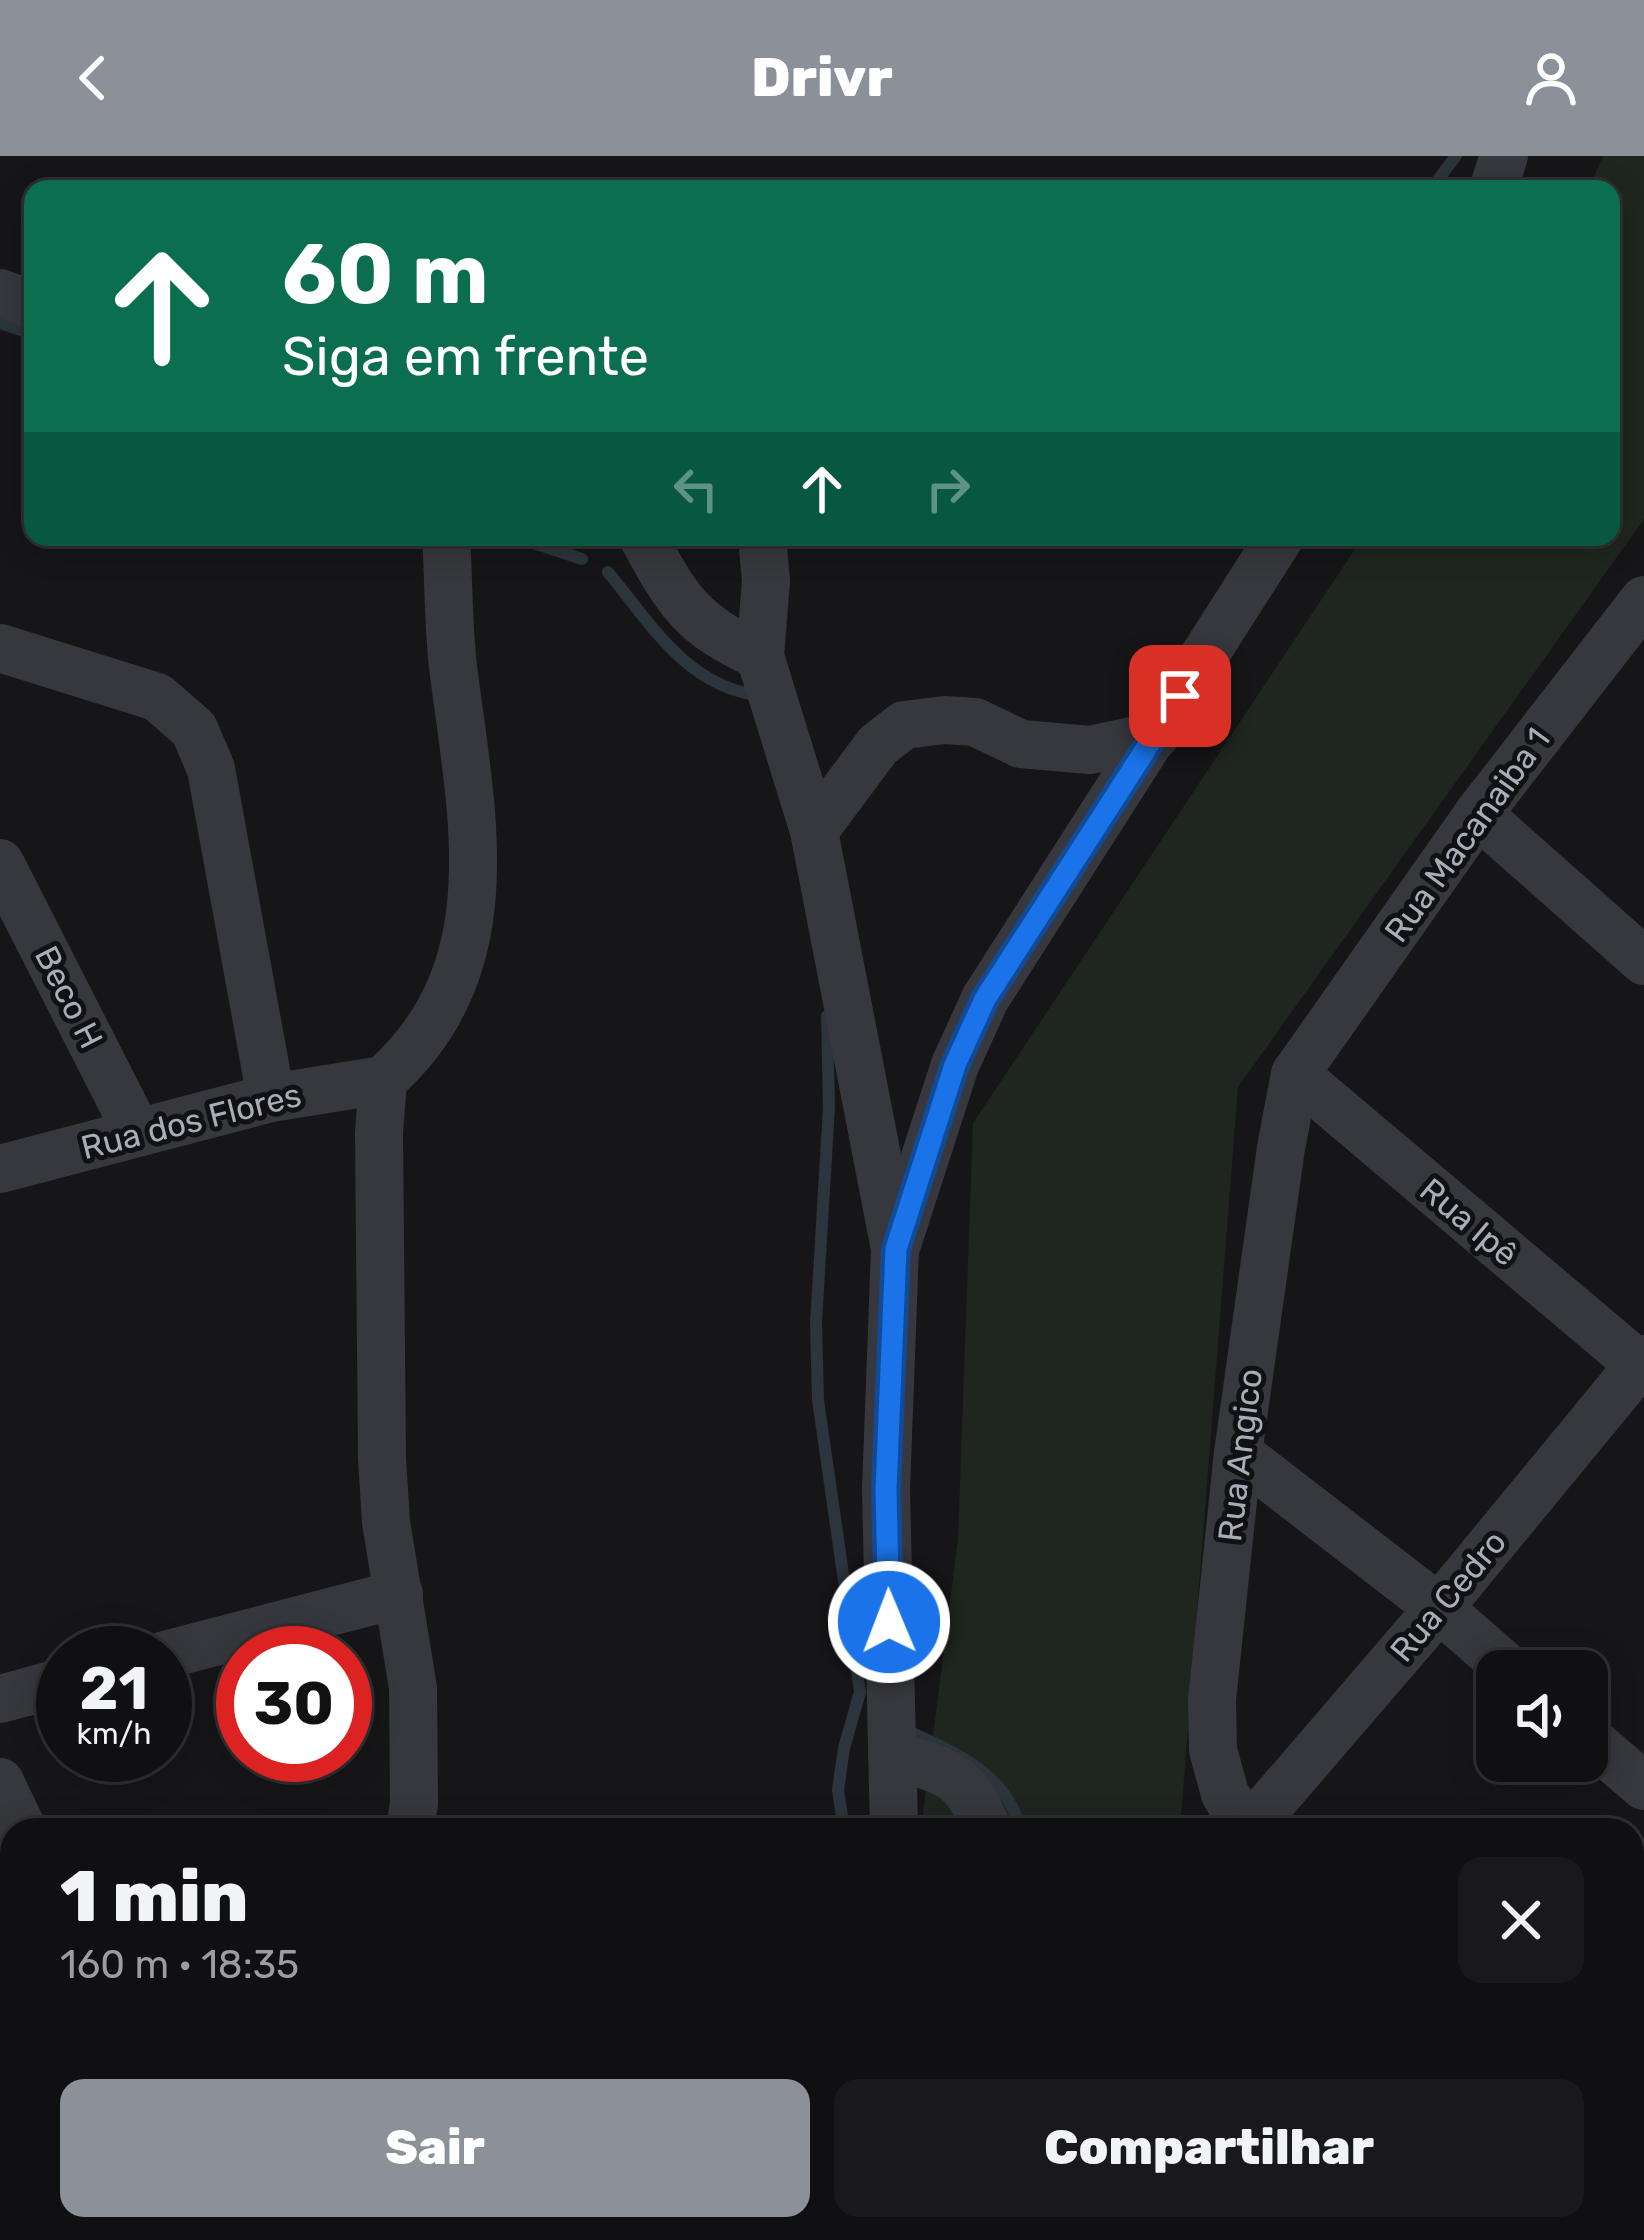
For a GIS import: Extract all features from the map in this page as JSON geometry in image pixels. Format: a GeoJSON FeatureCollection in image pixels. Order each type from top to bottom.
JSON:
{"type":"FeatureCollection","features":[{"type":"Feature","properties":{"kind":"street"},"geometry":{"type":"LineString","coordinates":[[412,1818],[412,1688],[386,1522],[382,1459],[378,1276],[382,1080],[434,1025],[451,987],[472,912],[474,864],[453,669],[446,546]]}},
{"type":"Feature","properties":{"kind":"street"},"geometry":{"type":"LineString","coordinates":[[648,546],[670,588],[692,616],[723,639],[760,656]]}},
{"type":"Feature","properties":{"kind":"street"},"geometry":{"type":"LineString","coordinates":[[762,546],[766,580],[760,656],[814,831],[896,1249],[886,1490],[894,1818]]}},
{"type":"Feature","properties":{"kind":"street"},"geometry":{"type":"LineString","coordinates":[[896,1249],[955,1065],[985,999],[1274,546]]}},
{"type":"Feature","properties":{"kind":"street","name":"Rua Macanaiba 1"},"geometry":{"type":"LineString","coordinates":[[1295,1074],[1478,814],[1644,600]]}},
{"type":"Feature","properties":{"kind":"street"},"geometry":{"type":"LineString","coordinates":[[0,648],[157,697],[194,729],[211,769],[271,1098]]}},
{"type":"Feature","properties":{"kind":"street"},"geometry":{"type":"LineString","coordinates":[[814,831],[878,745],[904,725],[945,719],[975,722],[1021,744],[1090,749],[1155,736]]}},
{"type":"Feature","properties":{"kind":"street"},"geometry":{"type":"LineString","coordinates":[[1478,814],[1644,961]]}},
{"type":"Feature","properties":{"kind":"street","name":"Beco H"},"geometry":{"type":"LineString","coordinates":[[4,878],[137,1132]]}},
{"type":"Feature","properties":{"kind":"street","name":"Rua Ipê"},"geometry":{"type":"LineString","coordinates":[[1295,1074],[1642,1364]]}},
{"type":"Feature","properties":{"kind":"street","name":"Rua Angico"},"geometry":{"type":"LineString","coordinates":[[1240,1818],[1225,1794],[1213,1750],[1212,1700],[1238,1453],[1295,1074]]}},
{"type":"Feature","properties":{"kind":"street","name":"Rua dos Flores"},"geometry":{"type":"LineString","coordinates":[[0,1169],[271,1098],[382,1080]]}},
{"type":"Feature","properties":{"kind":"street","name":"Rua Cedro"},"geometry":{"type":"LineString","coordinates":[[1257,1818],[1642,1364]]}},
{"type":"Feature","properties":{"kind":"street"},"geometry":{"type":"LineString","coordinates":[[1238,1453],[1487,1650]]}},
{"type":"Feature","properties":{"kind":"street"},"geometry":{"type":"LineString","coordinates":[[192,1648],[399,1594]]}},
{"type":"Feature","properties":{"kind":"street"},"geometry":{"type":"LineString","coordinates":[[0,1699],[36,1689]]}},
{"type":"Feature","properties":{"kind":"street"},"geometry":{"type":"LineString","coordinates":[[892,1755],[952,1774],[973,1795],[983,1818]]}},
{"type":"Feature","properties":{"kind":"street"},"geometry":{"type":"LineString","coordinates":[[1608,1755],[1644,1786]]}},
{"type":"Feature","properties":{"kind":"street"},"geometry":{"type":"LineString","coordinates":[[0,1782],[17,1818]]}},
{"type":"Feature","properties":{"kind":"shaded area"},"geometry":{"type":"Polygon","coordinates":[[[1603,156],[1644,156],[1644,519],[1238,1087],[1181,1818],[923,1818],[958,1539],[973,1123],[1357,546],[1620,546],[1620,180],[1592,180],[1603,156]]]}},
{"type":"Feature","properties":{"kind":"waterway"},"geometry":{"type":"LineString","coordinates":[[1438,180],[1456,156]]}},
{"type":"Feature","properties":{"kind":"waterway"},"geometry":{"type":"LineString","coordinates":[[0,323],[24,331]]}},
{"type":"Feature","properties":{"kind":"waterway"},"geometry":{"type":"LineString","coordinates":[[543,546],[582,559]]}},
{"type":"Feature","properties":{"kind":"waterway"},"geometry":{"type":"LineString","coordinates":[[608,572],[689,665],[731,689],[756,695]]}},
{"type":"Feature","properties":{"kind":"waterway"},"geometry":{"type":"LineString","coordinates":[[827,1016],[829,1107],[816,1323],[818,1400],[860,1692],[838,1790],[842,1818]]}},
{"type":"Feature","properties":{"kind":"waterway"},"geometry":{"type":"LineString","coordinates":[[905,1730],[976,1767],[1004,1793],[1017,1818]]}},
{"type":"Feature","properties":{"kind":"route"},"geometry":{"type":"LineString","coordinates":[[889,1622],[886,1490],[896,1249],[955,1065],[985,999],[1180,696]]}}]}
